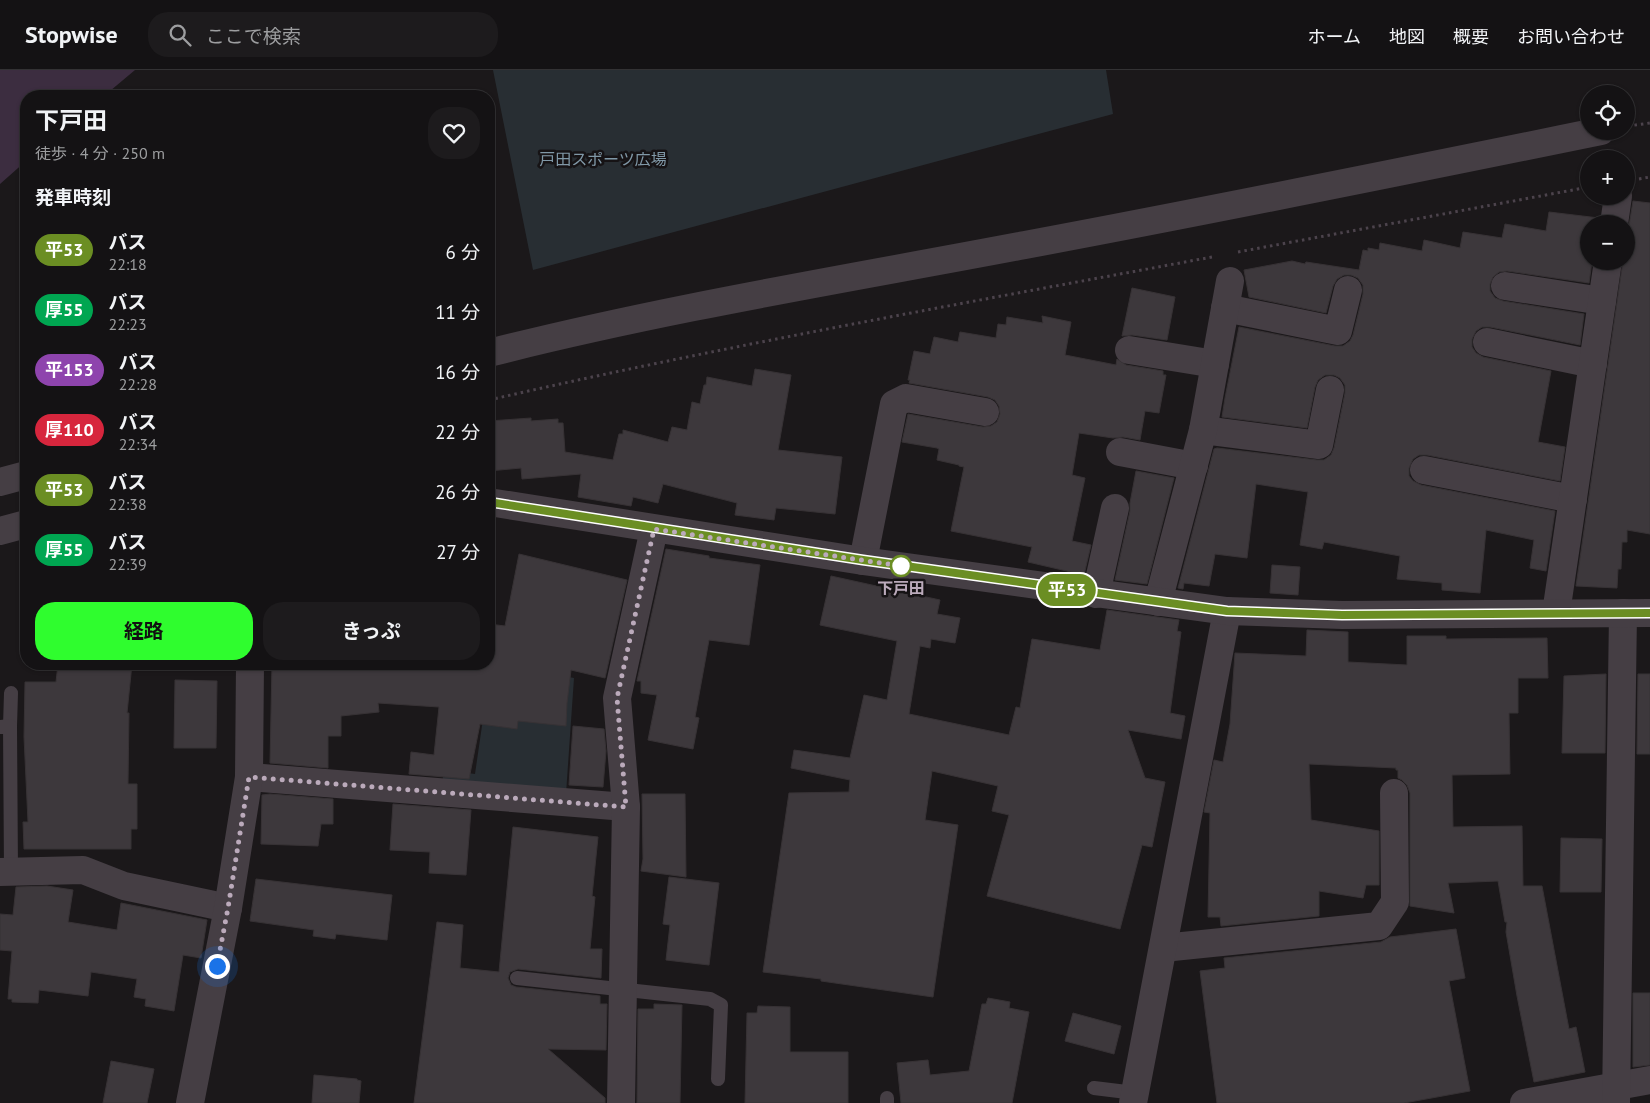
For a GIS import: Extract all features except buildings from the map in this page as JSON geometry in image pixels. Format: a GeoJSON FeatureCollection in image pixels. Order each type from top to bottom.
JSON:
{"type":"FeatureCollection","features":[{"type":"Feature","properties":{"kind":"street"},"geometry":{"type":"LineString","coordinates":[[495,352],[761,293],[1102,231],[1580,135]]}},
{"type":"Feature","properties":{"kind":"street"},"geometry":{"type":"LineString","coordinates":[[1556,613],[1607,270]]}},
{"type":"Feature","properties":{"kind":"street"},"geometry":{"type":"LineString","coordinates":[[1158,602],[1203,430],[1230,281]]}},
{"type":"Feature","properties":{"kind":"street"},"geometry":{"type":"LineString","coordinates":[[1505,286],[1602,301]]}},
{"type":"Feature","properties":{"kind":"street"},"geometry":{"type":"LineString","coordinates":[[1225,308],[1338,331],[1348,290]]}},
{"type":"Feature","properties":{"kind":"street"},"geometry":{"type":"LineString","coordinates":[[1487,342],[1592,364]]}},
{"type":"Feature","properties":{"kind":"street"},"geometry":{"type":"LineString","coordinates":[[1129,350],[1215,364]]}},
{"type":"Feature","properties":{"kind":"street"},"geometry":{"type":"LineString","coordinates":[[863,560],[894,404],[906,398],[985,412]]}},
{"type":"Feature","properties":{"kind":"street"},"geometry":{"type":"LineString","coordinates":[[1203,430],[1319,445],[1333,407]]}},
{"type":"Feature","properties":{"kind":"street"},"geometry":{"type":"LineString","coordinates":[[1120,452],[1194,466]]}},
{"type":"Feature","properties":{"kind":"street"},"geometry":{"type":"LineString","coordinates":[[1424,470],[1457,464],[1573,499]]}},
{"type":"Feature","properties":{"kind":"street"},"geometry":{"type":"LineString","coordinates":[[0,482],[20,476]]}},
{"type":"Feature","properties":{"kind":"street"},"geometry":{"type":"LineString","coordinates":[[495,503],[863,560],[1227,611],[1342,615],[1650,613]]}},
{"type":"Feature","properties":{"kind":"street"},"geometry":{"type":"LineString","coordinates":[[1096,594],[1115,508]]}},
{"type":"Feature","properties":{"kind":"street"},"geometry":{"type":"LineString","coordinates":[[0,531],[20,526]]}},
{"type":"Feature","properties":{"kind":"street"},"geometry":{"type":"LineString","coordinates":[[622,1103],[626,807],[617,698],[654,529]]}},
{"type":"Feature","properties":{"kind":"street"},"geometry":{"type":"LineString","coordinates":[[1134,1098],[1227,611]]}},
{"type":"Feature","properties":{"kind":"street"},"geometry":{"type":"LineString","coordinates":[[1616,1095],[1623,613]]}},
{"type":"Feature","properties":{"kind":"street"},"geometry":{"type":"LineString","coordinates":[[190,1103],[228,908],[249,777],[250,670]]}},
{"type":"Feature","properties":{"kind":"street"},"geometry":{"type":"LineString","coordinates":[[249,777],[626,807]]}},
{"type":"Feature","properties":{"kind":"street"},"geometry":{"type":"LineString","coordinates":[[1163,948],[1379,926],[1395,902],[1394,794]]}},
{"type":"Feature","properties":{"kind":"street"},"geometry":{"type":"LineString","coordinates":[[6,872],[83,870],[124,886],[228,908]]}},
{"type":"Feature","properties":{"kind":"street"},"geometry":{"type":"LineString","coordinates":[[1524,1103],[1616,1095],[1650,1080]]}},
{"type":"Feature","properties":{"kind":"lane"},"geometry":{"type":"LineString","coordinates":[[6,872],[5,726],[11,693]]}},
{"type":"Feature","properties":{"kind":"lane"},"geometry":{"type":"LineString","coordinates":[[517,978],[623,988],[710,999],[721,1005],[718,1079]]}},
{"type":"Feature","properties":{"kind":"lane"},"geometry":{"type":"LineString","coordinates":[[1094,1088],[1134,1098]]}},
{"type":"Feature","properties":{"kind":"path"},"geometry":{"type":"LineString","coordinates":[[1635,126],[1650,123]]}},
{"type":"Feature","properties":{"kind":"path"},"geometry":{"type":"LineString","coordinates":[[1236,253],[1580,189]]}},
{"type":"Feature","properties":{"kind":"path"},"geometry":{"type":"LineString","coordinates":[[495,399],[756,342],[1216,256]]}},
{"type":"Feature","properties":{"kind":"green space","name":"戸田スポーツ広場"},"geometry":{"type":"Polygon","coordinates":[[[493,70],[1106,70],[1113,114],[533,270],[493,70]]]}},
{"type":"Feature","properties":{"kind":"green space"},"geometry":{"type":"Polygon","coordinates":[[[495,663],[574,678],[566,794],[442,784],[444,770],[475,774],[484,712],[454,706],[460,670],[495,670],[495,663]]]}},
{"type":"Feature","properties":{"kind":"shaded area"},"geometry":{"type":"Polygon","coordinates":[[[0,70],[135,70],[111,90],[20,90],[20,166],[0,184],[0,70]]]}},
{"type":"Feature","properties":{"kind":"bus line","name":"平53"},"geometry":{"type":"LineString","coordinates":[[495,503],[673,532],[1096,594],[1227,611],[1342,615],[1650,613]]}},
{"type":"Feature","properties":{"kind":"place","name":"下戸田"},"geometry":{"type":"Point","coordinates":[901,566]}},
{"type":"Feature","properties":{"kind":"route"},"geometry":{"type":"LineString","coordinates":[[217,966],[249,777],[626,807],[617,698],[654,529],[901,566]]}}]}
